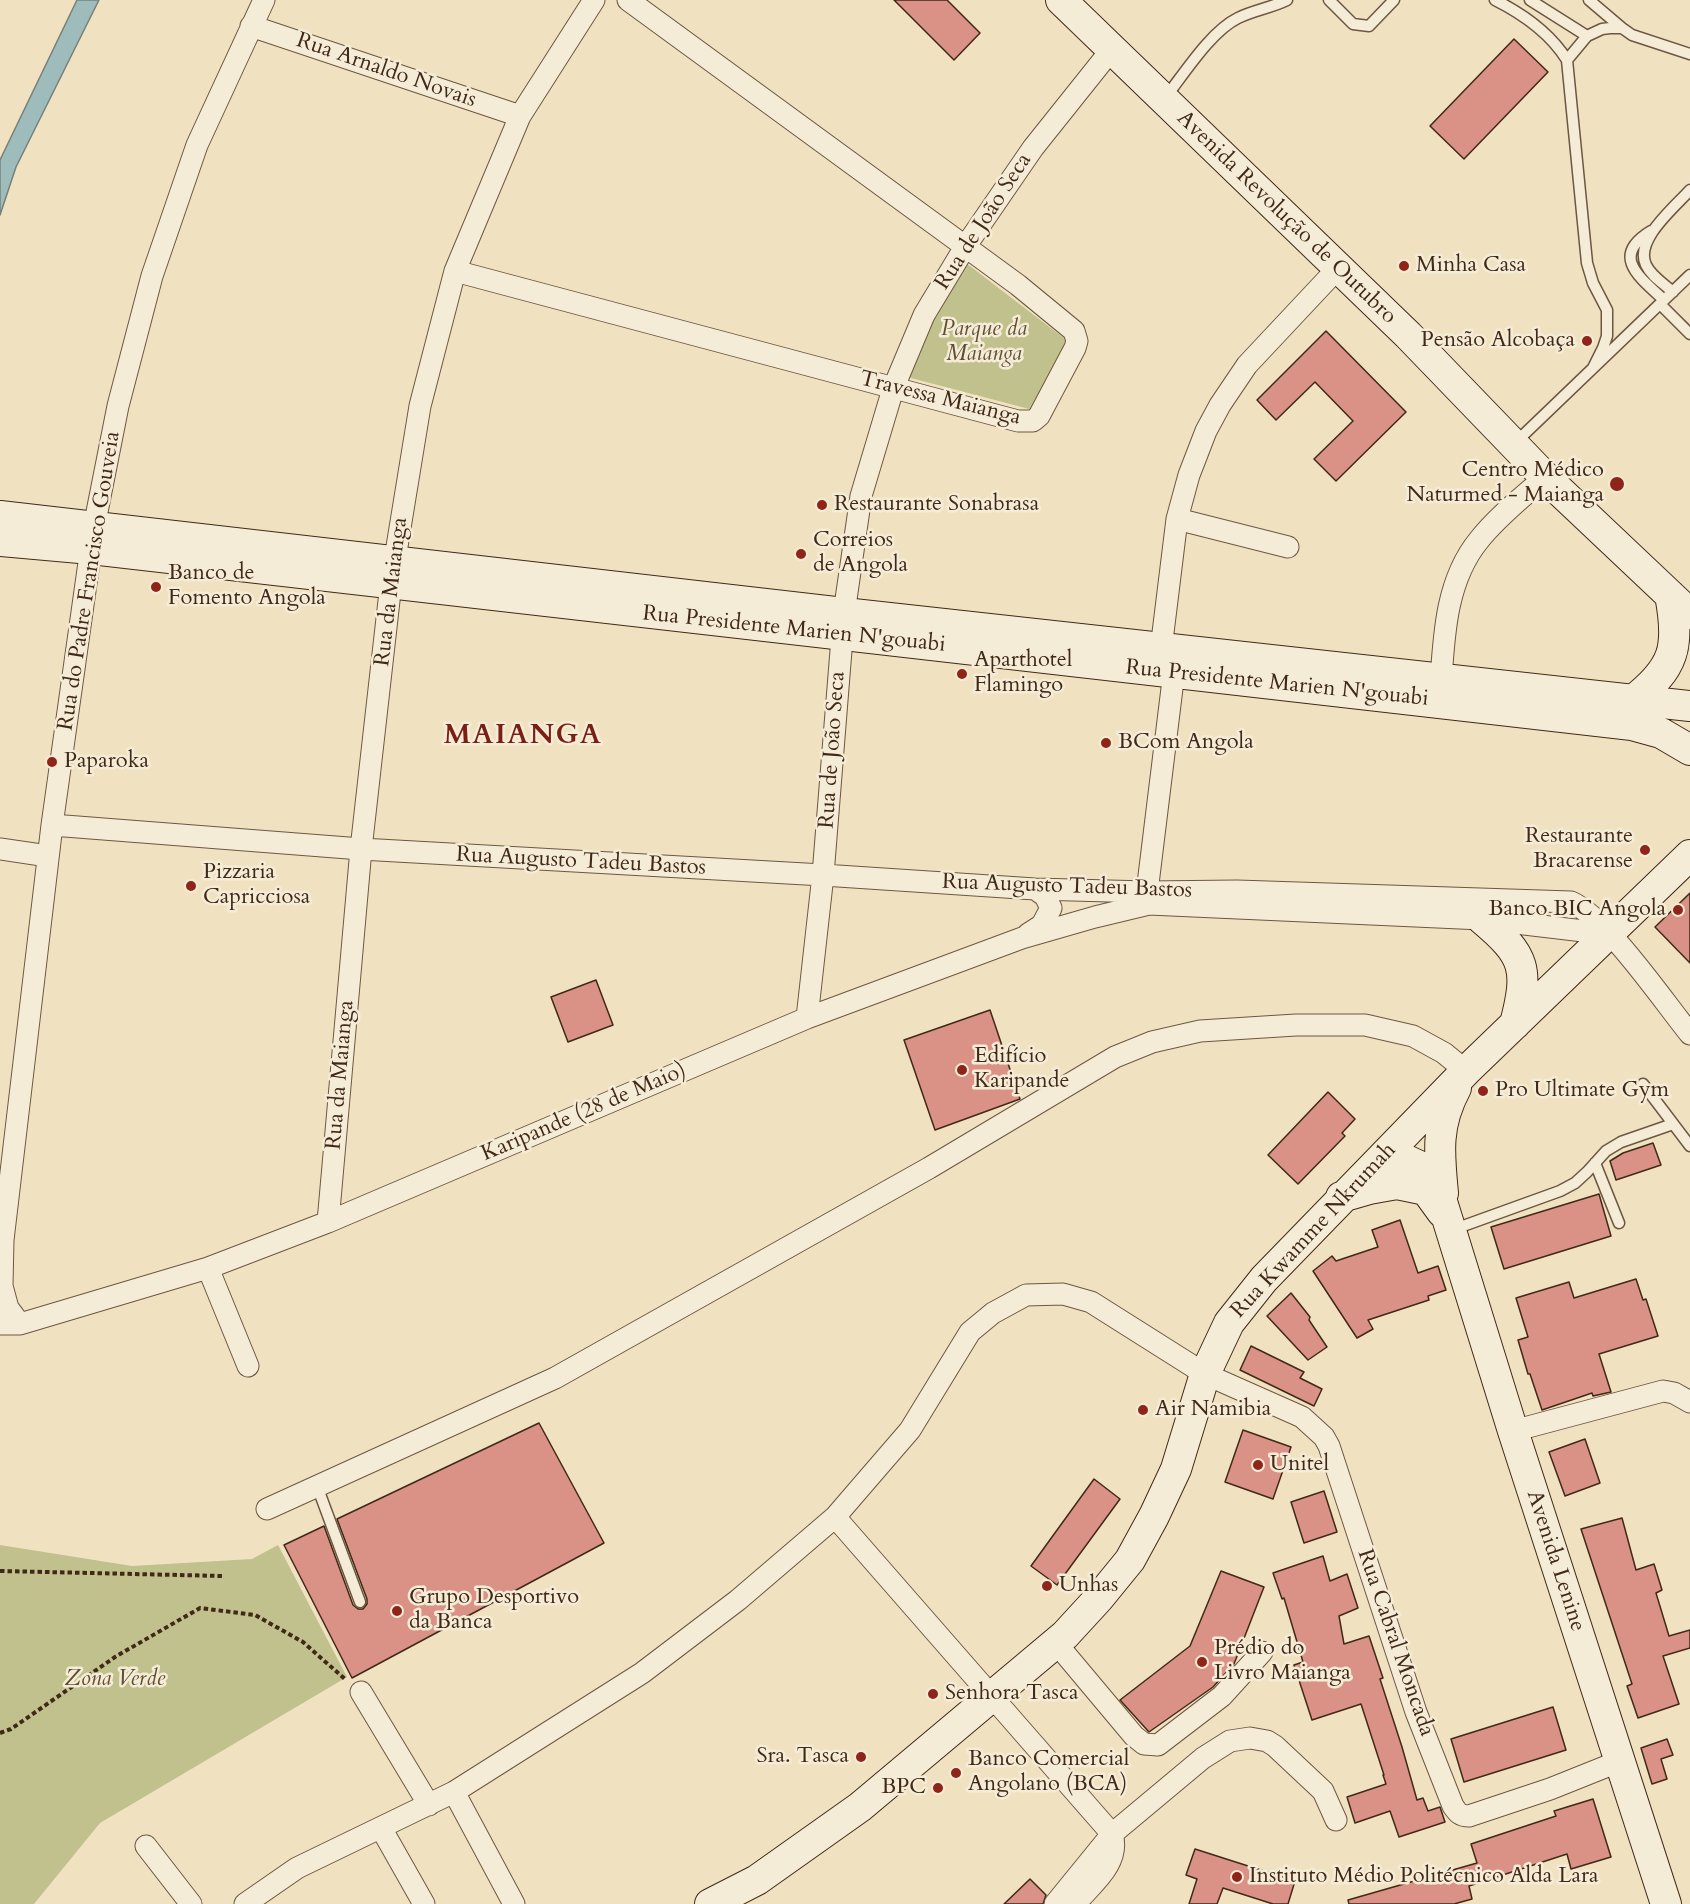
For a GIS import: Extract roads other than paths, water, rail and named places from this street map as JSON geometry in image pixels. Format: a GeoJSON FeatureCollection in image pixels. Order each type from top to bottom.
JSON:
{"type":"FeatureCollection","features":[{"type":"Feature","properties":{"kind":"street","name":"Rua do Padre Francisco Gouveia"},"geometry":{"type":"LineString","coordinates":[[10,1324],[2,1286],[3,1240],[48,856],[93,538],[118,406],[152,276],[197,145],[264,0]]}},
{"type":"Feature","properties":{"kind":"street","name":"Rua da Maianga"},"geometry":{"type":"LineString","coordinates":[[328,1222],[361,849],[392,573],[420,405],[455,271],[520,116],[594,0]]}},
{"type":"Feature","properties":{"kind":"street","name":"Travessa Maianga"},"geometry":{"type":"LineString","coordinates":[[455,271],[1018,421],[1033,421],[1039,416],[1075,348],[1076,336],[1069,325],[628,0]]}},
{"type":"Feature","properties":{"kind":"street","name":"Avenida Revolução de Outubro"},"geometry":{"type":"LineString","coordinates":[[1061,0],[1408,335],[1545,477],[1680,604],[1690,626]]}},
{"type":"Feature","properties":{"kind":"street","name":"Rua Arnaldo Novais"},"geometry":{"type":"LineString","coordinates":[[251,26],[520,116]]}},
{"type":"Feature","properties":{"kind":"street","name":"Rua de João Seca"},"geometry":{"type":"LineString","coordinates":[[807,1018],[823,875],[843,625],[861,496],[893,389],[924,315],[965,247],[1033,148],[1112,49]]}},
{"type":"Feature","properties":{"kind":"street"},"geometry":{"type":"LineString","coordinates":[[1148,898],[1177,519],[1189,475],[1206,431],[1220,405],[1247,365],[1338,268]]}},
{"type":"Feature","properties":{"kind":"street"},"geometry":{"type":"LineString","coordinates":[[1441,680],[1444,626],[1464,562],[1478,541],[1499,518],[1545,477]]}},
{"type":"Feature","properties":{"kind":"street","name":"Rua Presidente Marien N'gouabi"},"geometry":{"type":"LineString","coordinates":[[0,516],[93,538],[1167,660],[1632,725],[1661,733],[1690,750]]}},
{"type":"Feature","properties":{"kind":"street"},"geometry":{"type":"LineString","coordinates":[[1177,519],[1288,547]]}},
{"type":"Feature","properties":{"kind":"street","name":"Rua Presidente Marien N'gouabi"},"geometry":{"type":"LineString","coordinates":[[0,541],[93,538]]}},
{"type":"Feature","properties":{"kind":"street"},"geometry":{"type":"LineString","coordinates":[[1632,701],[1649,688],[1662,673],[1672,656],[1675,621],[1680,604]]}},
{"type":"Feature","properties":{"kind":"street","name":"Rua Presidente Marien N'gouabi"},"geometry":{"type":"LineString","coordinates":[[1167,660],[1441,680],[1690,706]]}},
{"type":"Feature","properties":{"kind":"street","name":"Rua Augusto Tadeu Bastos"},"geometry":{"type":"LineString","coordinates":[[52,825],[361,849],[823,875],[1482,919],[1609,934]]}},
{"type":"Feature","properties":{"kind":"street"},"geometry":{"type":"LineString","coordinates":[[0,849],[48,856]]}},
{"type":"Feature","properties":{"kind":"street","name":"Rua Kwamme Nkrumah"},"geometry":{"type":"LineString","coordinates":[[710,1904],[757,1880],[860,1807],[1056,1643],[1099,1598],[1130,1560],[1154,1516],[1176,1469],[1205,1374],[1229,1323],[1264,1279],[1341,1197],[1466,1071],[1690,855]]}},
{"type":"Feature","properties":{"kind":"street"},"geometry":{"type":"LineString","coordinates":[[1022,938],[1042,925],[1051,908],[1045,896],[1035,889]]}},
{"type":"Feature","properties":{"kind":"street","name":"Rua Augusto Tadeu Bastos"},"geometry":{"type":"LineString","coordinates":[[1148,898],[1237,891],[1571,902],[1580,906],[1609,934]]}},
{"type":"Feature","properties":{"kind":"street","name":"Karipande (28 de Maio)"},"geometry":{"type":"LineString","coordinates":[[10,1324],[208,1268],[328,1222],[807,1018],[1022,938],[1148,898]]}},
{"type":"Feature","properties":{"kind":"street"},"geometry":{"type":"LineString","coordinates":[[1482,919],[1506,940],[1522,965],[1523,995],[1515,1024]]}},
{"type":"Feature","properties":{"kind":"street"},"geometry":{"type":"LineString","coordinates":[[1609,934],[1690,1034]]}},
{"type":"Feature","properties":{"kind":"street"},"geometry":{"type":"LineString","coordinates":[[267,1509],[555,1378],[929,1168],[1115,1057],[1152,1042],[1200,1031],[1296,1025],[1365,1025],[1413,1036],[1444,1053],[1466,1071],[1449,1102],[1442,1124],[1439,1155],[1448,1224]]}},
{"type":"Feature","properties":{"kind":"street","name":"Avenida Lenine"},"geometry":{"type":"LineString","coordinates":[[1377,1163],[1404,1159],[1428,1170],[1439,1192],[1665,1904]]}},
{"type":"Feature","properties":{"kind":"street","name":"Avenida Lenine"},"geometry":{"type":"LineString","coordinates":[[1341,1197],[1369,1189],[1397,1185],[1426,1190],[1448,1224]]}},
{"type":"Feature","properties":{"kind":"street"},"geometry":{"type":"LineString","coordinates":[[208,1268],[248,1366]]}},
{"type":"Feature","properties":{"kind":"street"},"geometry":{"type":"LineString","coordinates":[[245,1904],[297,1868],[454,1792],[642,1673],[738,1600],[835,1517],[910,1430],[970,1332],[993,1313],[1026,1295],[1063,1293],[1091,1302],[1205,1374]]}},
{"type":"Feature","properties":{"kind":"street","name":"Rua Cabral Moncada"},"geometry":{"type":"LineString","coordinates":[[1205,1374],[1302,1417],[1324,1437],[1329,1446],[1416,1712],[1453,1806],[1458,1813],[1469,1816],[1620,1761]]}},
{"type":"Feature","properties":{"kind":"street"},"geometry":{"type":"LineString","coordinates":[[1513,1431],[1663,1391],[1674,1393],[1690,1402]]}},
{"type":"Feature","properties":{"kind":"street"},"geometry":{"type":"LineString","coordinates":[[835,1517],[1112,1834],[1116,1846],[1109,1866],[1075,1904]]}},
{"type":"Feature","properties":{"kind":"street"},"geometry":{"type":"LineString","coordinates":[[1056,1643],[1134,1736],[1144,1744],[1158,1745],[1222,1696],[1262,1652]]}},
{"type":"Feature","properties":{"kind":"street"},"geometry":{"type":"LineString","coordinates":[[361,1692],[429,1805]]}},
{"type":"Feature","properties":{"kind":"street"},"geometry":{"type":"LineString","coordinates":[[1055,1904],[1112,1834],[1203,1758],[1230,1741],[1250,1738],[1267,1741],[1275,1746],[1323,1791],[1336,1820]]}},
{"type":"Feature","properties":{"kind":"street"},"geometry":{"type":"LineString","coordinates":[[454,1792],[514,1904]]}},
{"type":"Feature","properties":{"kind":"street"},"geometry":{"type":"LineString","coordinates":[[381,1828],[424,1904]]}},
{"type":"Feature","properties":{"kind":"street"},"geometry":{"type":"LineString","coordinates":[[146,1846],[191,1904]]}},
{"type":"Feature","properties":{"kind":"lane"},"geometry":{"type":"LineString","coordinates":[[1163,99],[1223,28],[1238,18],[1272,8],[1287,0]]}},
{"type":"Feature","properties":{"kind":"lane"},"geometry":{"type":"LineString","coordinates":[[1329,0],[1353,24],[1369,26],[1394,0]]}},
{"type":"Feature","properties":{"kind":"lane"},"geometry":{"type":"LineString","coordinates":[[1495,0],[1511,8],[1536,26],[1555,42],[1567,60],[1587,263],[1593,283],[1607,310],[1607,336],[1604,348],[1593,368]]}},
{"type":"Feature","properties":{"kind":"lane"},"geometry":{"type":"LineString","coordinates":[[1530,0],[1587,36]]}},
{"type":"Feature","properties":{"kind":"lane"},"geometry":{"type":"LineString","coordinates":[[1589,0],[1632,35],[1690,54]]}},
{"type":"Feature","properties":{"kind":"lane"},"geometry":{"type":"LineString","coordinates":[[1567,60],[1587,36],[1602,29],[1622,28]]}},
{"type":"Feature","properties":{"kind":"lane"},"geometry":{"type":"LineString","coordinates":[[1673,292],[1649,270],[1643,254],[1654,229],[1690,190]]}},
{"type":"Feature","properties":{"kind":"lane"},"geometry":{"type":"LineString","coordinates":[[1654,229],[1639,238],[1632,246],[1629,256],[1631,266],[1690,334]]}},
{"type":"Feature","properties":{"kind":"lane"},"geometry":{"type":"LineString","coordinates":[[1514,445],[1690,276]]}},
{"type":"Feature","properties":{"kind":"lane"},"geometry":{"type":"LineString","coordinates":[[1643,1084],[1690,1146]]}},
{"type":"Feature","properties":{"kind":"lane"},"geometry":{"type":"LineString","coordinates":[[1448,1224],[1560,1191],[1575,1183],[1606,1151],[1621,1142],[1672,1124]]}},
{"type":"Feature","properties":{"kind":"lane"},"geometry":{"type":"LineString","coordinates":[[1595,1163],[1619,1223]]}},
{"type":"Feature","properties":{"kind":"lane"},"geometry":{"type":"LineString","coordinates":[[317,1486],[360,1602]]}},
{"type":"Feature","properties":{"kind":"water"},"geometry":{"type":"Polygon","coordinates":[[[77,0],[99,0],[16,167],[0,215],[0,160],[77,0]]]}},
{"type":"Feature","properties":{"kind":"place","name":"Minha Casa"},"geometry":{"type":"Point","coordinates":[1404,266]}},
{"type":"Feature","properties":{"kind":"place","name":"Pensão Alcobaça"},"geometry":{"type":"Point","coordinates":[1587,341]}},
{"type":"Feature","properties":{"kind":"place","name":"Centro Médico Naturmed - Maianga"},"geometry":{"type":"Point","coordinates":[1617,484]}},
{"type":"Feature","properties":{"kind":"place","name":"Restaurante Sonabrasa"},"geometry":{"type":"Point","coordinates":[822,505]}},
{"type":"Feature","properties":{"kind":"place","name":"Correios de Angola"},"geometry":{"type":"Point","coordinates":[801,554]}},
{"type":"Feature","properties":{"kind":"place","name":"Banco de Fomento Angola"},"geometry":{"type":"Point","coordinates":[156,587]}},
{"type":"Feature","properties":{"kind":"place","name":"Aparthotel Flamingo"},"geometry":{"type":"Point","coordinates":[962,674]}},
{"type":"Feature","properties":{"kind":"place","name":"BCom Angola"},"geometry":{"type":"Point","coordinates":[1106,743]}},
{"type":"Feature","properties":{"kind":"place","name":"Paparoka"},"geometry":{"type":"Point","coordinates":[52,762]}},
{"type":"Feature","properties":{"kind":"place","name":"Restaurante Bracarense"},"geometry":{"type":"Point","coordinates":[1645,850]}},
{"type":"Feature","properties":{"kind":"place","name":"Pizzaria Capricciosa"},"geometry":{"type":"Point","coordinates":[191,886]}},
{"type":"Feature","properties":{"kind":"place","name":"Banco BIC Angola"},"geometry":{"type":"Point","coordinates":[1678,910]}},
{"type":"Feature","properties":{"kind":"place","name":"Edifício Karipande"},"geometry":{"type":"Point","coordinates":[962,1070]}},
{"type":"Feature","properties":{"kind":"place","name":"Pro Ultimate Gym"},"geometry":{"type":"Point","coordinates":[1483,1091]}},
{"type":"Feature","properties":{"kind":"place","name":"Air Namibia"},"geometry":{"type":"Point","coordinates":[1143,1410]}},
{"type":"Feature","properties":{"kind":"place","name":"Unitel"},"geometry":{"type":"Point","coordinates":[1258,1465]}},
{"type":"Feature","properties":{"kind":"place","name":"Unhas"},"geometry":{"type":"Point","coordinates":[1047,1586]}},
{"type":"Feature","properties":{"kind":"place","name":"Grupo Desportivo da Banca"},"geometry":{"type":"Point","coordinates":[397,1611]}},
{"type":"Feature","properties":{"kind":"place","name":"Prédio do Livro Maianga"},"geometry":{"type":"Point","coordinates":[1202,1662]}},
{"type":"Feature","properties":{"kind":"place","name":"Senhora Tasca"},"geometry":{"type":"Point","coordinates":[933,1694]}},
{"type":"Feature","properties":{"kind":"place","name":"Sra. Tasca"},"geometry":{"type":"Point","coordinates":[861,1757]}},
{"type":"Feature","properties":{"kind":"place","name":"Banco Comercial Angolano (BCA)"},"geometry":{"type":"Point","coordinates":[956,1773]}},
{"type":"Feature","properties":{"kind":"place","name":"BPC"},"geometry":{"type":"Point","coordinates":[938,1788]}},
{"type":"Feature","properties":{"kind":"place","name":"Instituto Médio Politécnico Alda Lara"},"geometry":{"type":"Point","coordinates":[1237,1877]}},
{"type":"Feature","properties":{"kind":"district","name":"MAIANGA"},"geometry":{"type":"Point","coordinates":[523,737]}},
{"type":"Feature","properties":{"kind":"park label","name":"Parque da Maianga"},"geometry":{"type":"Point","coordinates":[984,342]}},
{"type":"Feature","properties":{"kind":"park label","name":"Zona Verde"},"geometry":{"type":"Point","coordinates":[115,1680]}}]}
